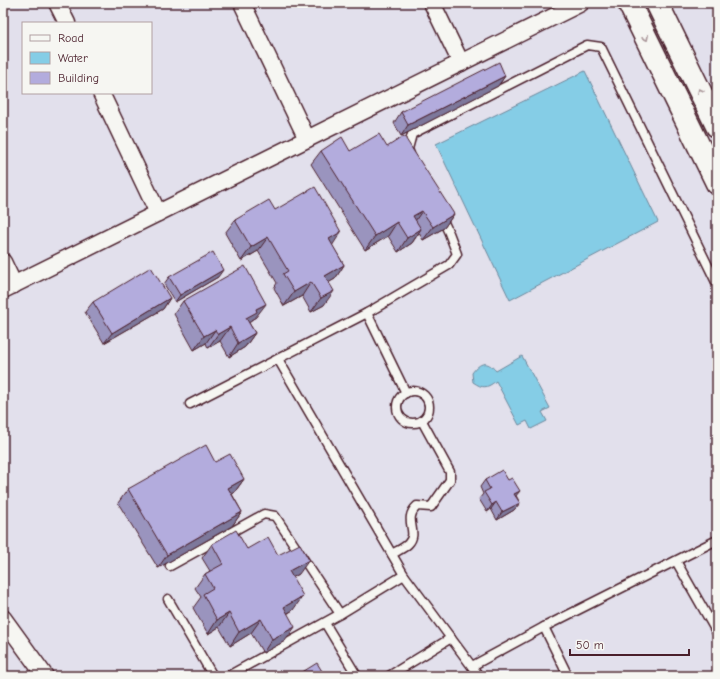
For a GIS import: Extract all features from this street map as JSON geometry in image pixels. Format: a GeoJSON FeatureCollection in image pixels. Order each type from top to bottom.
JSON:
{"type":"FeatureCollection","features":[{"type":"Feature","properties":{"kind":"main road"},"geometry":{"type":"LineString","coordinates":[[628,3],[717,183]]}},
{"type":"Feature","properties":{"kind":"main road"},"geometry":{"type":"LineString","coordinates":[[657,3],[717,126]]}},
{"type":"Feature","properties":{"kind":"street"},"geometry":{"type":"LineString","coordinates":[[58,3],[67,22]]}},
{"type":"Feature","properties":{"kind":"street"},"geometry":{"type":"LineString","coordinates":[[242,3],[307,139]]}},
{"type":"Feature","properties":{"kind":"street"},"geometry":{"type":"LineString","coordinates":[[432,3],[461,63]]}},
{"type":"Feature","properties":{"kind":"street"},"geometry":{"type":"LineString","coordinates":[[3,262],[9,288],[581,3]]}},
{"type":"Feature","properties":{"kind":"street"},"geometry":{"type":"LineString","coordinates":[[101,94],[158,213]]}},
{"type":"Feature","properties":{"kind":"street"},"geometry":{"type":"LineString","coordinates":[[3,618],[45,676]]}},
{"type":"Feature","properties":{"kind":"lane"},"geometry":{"type":"LineString","coordinates":[[415,163],[408,149],[412,134],[587,44],[600,47],[717,284]]}},
{"type":"Feature","properties":{"kind":"lane"},"geometry":{"type":"LineString","coordinates":[[190,404],[367,313],[449,265],[457,254],[439,212]]}},
{"type":"Feature","properties":{"kind":"lane"},"geometry":{"type":"LineString","coordinates":[[367,313],[406,393]]}},
{"type":"Feature","properties":{"kind":"lane"},"geometry":{"type":"LineString","coordinates":[[278,359],[404,575],[479,676]]}},
{"type":"Feature","properties":{"kind":"lane"},"geometry":{"type":"LineString","coordinates":[[414,391],[422,393],[428,399],[430,407],[428,415],[422,421],[410,423],[399,415],[397,409],[398,402],[406,393],[414,391]]}},
{"type":"Feature","properties":{"kind":"lane"},"geometry":{"type":"LineString","coordinates":[[392,554],[408,544],[413,537],[413,529],[410,520],[412,512],[418,506],[432,507],[450,480],[450,472],[422,421]]}},
{"type":"Feature","properties":{"kind":"lane"},"geometry":{"type":"LineString","coordinates":[[170,566],[264,514],[274,516],[340,614]]}},
{"type":"Feature","properties":{"kind":"lane"},"geometry":{"type":"LineString","coordinates":[[472,666],[717,540]]}},
{"type":"Feature","properties":{"kind":"lane"},"geometry":{"type":"LineString","coordinates":[[676,561],[717,633]]}},
{"type":"Feature","properties":{"kind":"lane"},"geometry":{"type":"LineString","coordinates":[[228,676],[325,623],[404,575]]}},
{"type":"Feature","properties":{"kind":"lane"},"geometry":{"type":"LineString","coordinates":[[168,599],[213,676]]}},
{"type":"Feature","properties":{"kind":"lane"},"geometry":{"type":"LineString","coordinates":[[325,623],[357,676]]}},
{"type":"Feature","properties":{"kind":"lane"},"geometry":{"type":"LineString","coordinates":[[544,628],[568,676]]}},
{"type":"Feature","properties":{"kind":"lane"},"geometry":{"type":"LineString","coordinates":[[389,676],[451,638]]}},
{"type":"Feature","properties":{"kind":"water"},"geometry":{"type":"Polygon","coordinates":[[[585,71],[658,222],[510,300],[436,144],[585,71]]]}},
{"type":"Feature","properties":{"kind":"water"},"geometry":{"type":"Polygon","coordinates":[[[522,356],[550,408],[542,412],[547,421],[531,429],[527,421],[519,425],[496,381],[485,387],[473,382],[472,373],[478,366],[487,364],[493,367],[496,371],[522,356]]]}},
{"type":"Feature","properties":{"kind":"building"},"geometry":{"type":"Polygon","coordinates":[[[499,62],[505,76],[408,125],[401,112],[499,62]]]}},
{"type":"Feature","properties":{"kind":"building"},"geometry":{"type":"Polygon","coordinates":[[[379,134],[387,147],[404,136],[454,214],[433,227],[422,211],[413,216],[421,229],[407,238],[397,222],[375,236],[321,151],[342,137],[350,151],[379,134]]]}},
{"type":"Feature","properties":{"kind":"building"},"geometry":{"type":"Polygon","coordinates":[[[315,187],[341,232],[329,239],[344,265],[325,276],[334,291],[321,298],[311,282],[294,292],[283,274],[288,271],[268,237],[251,247],[235,220],[269,200],[275,210],[315,187]]]}},
{"type":"Feature","properties":{"kind":"building"},"geometry":{"type":"Polygon","coordinates":[[[213,252],[223,270],[180,295],[169,277],[213,252]]]}},
{"type":"Feature","properties":{"kind":"building"},"geometry":{"type":"Polygon","coordinates":[[[245,266],[266,304],[256,309],[257,312],[246,318],[255,333],[238,343],[230,327],[218,334],[215,330],[204,336],[183,301],[245,266]]]}},
{"type":"Feature","properties":{"kind":"building"},"geometry":{"type":"Polygon","coordinates":[[[151,267],[170,298],[112,333],[93,302],[151,267]]]}},
{"type":"Feature","properties":{"kind":"building"},"geometry":{"type":"Polygon","coordinates":[[[206,445],[215,462],[230,454],[244,479],[228,488],[242,512],[167,555],[128,489],[206,445]]]}},
{"type":"Feature","properties":{"kind":"building"},"geometry":{"type":"Polygon","coordinates":[[[502,470],[508,480],[512,478],[520,491],[514,494],[520,503],[502,512],[496,502],[492,505],[484,492],[490,489],[485,480],[502,470]]]}},
{"type":"Feature","properties":{"kind":"building"},"geometry":{"type":"Polygon","coordinates":[[[236,530],[247,549],[268,537],[278,555],[300,544],[309,560],[289,571],[303,596],[284,607],[295,627],[272,639],[261,619],[239,632],[229,613],[217,620],[203,594],[213,588],[205,574],[223,564],[212,544],[236,530]]]}},
{"type":"Feature","properties":{"kind":"building"},"geometry":{"type":"Polygon","coordinates":[[[317,663],[325,676],[296,676],[317,663]]]}},
{"type":"Feature","properties":{"kind":"building"},"geometry":{"type":"Polygon","coordinates":[[[339,672],[342,676],[332,676],[339,672]]]}}]}
